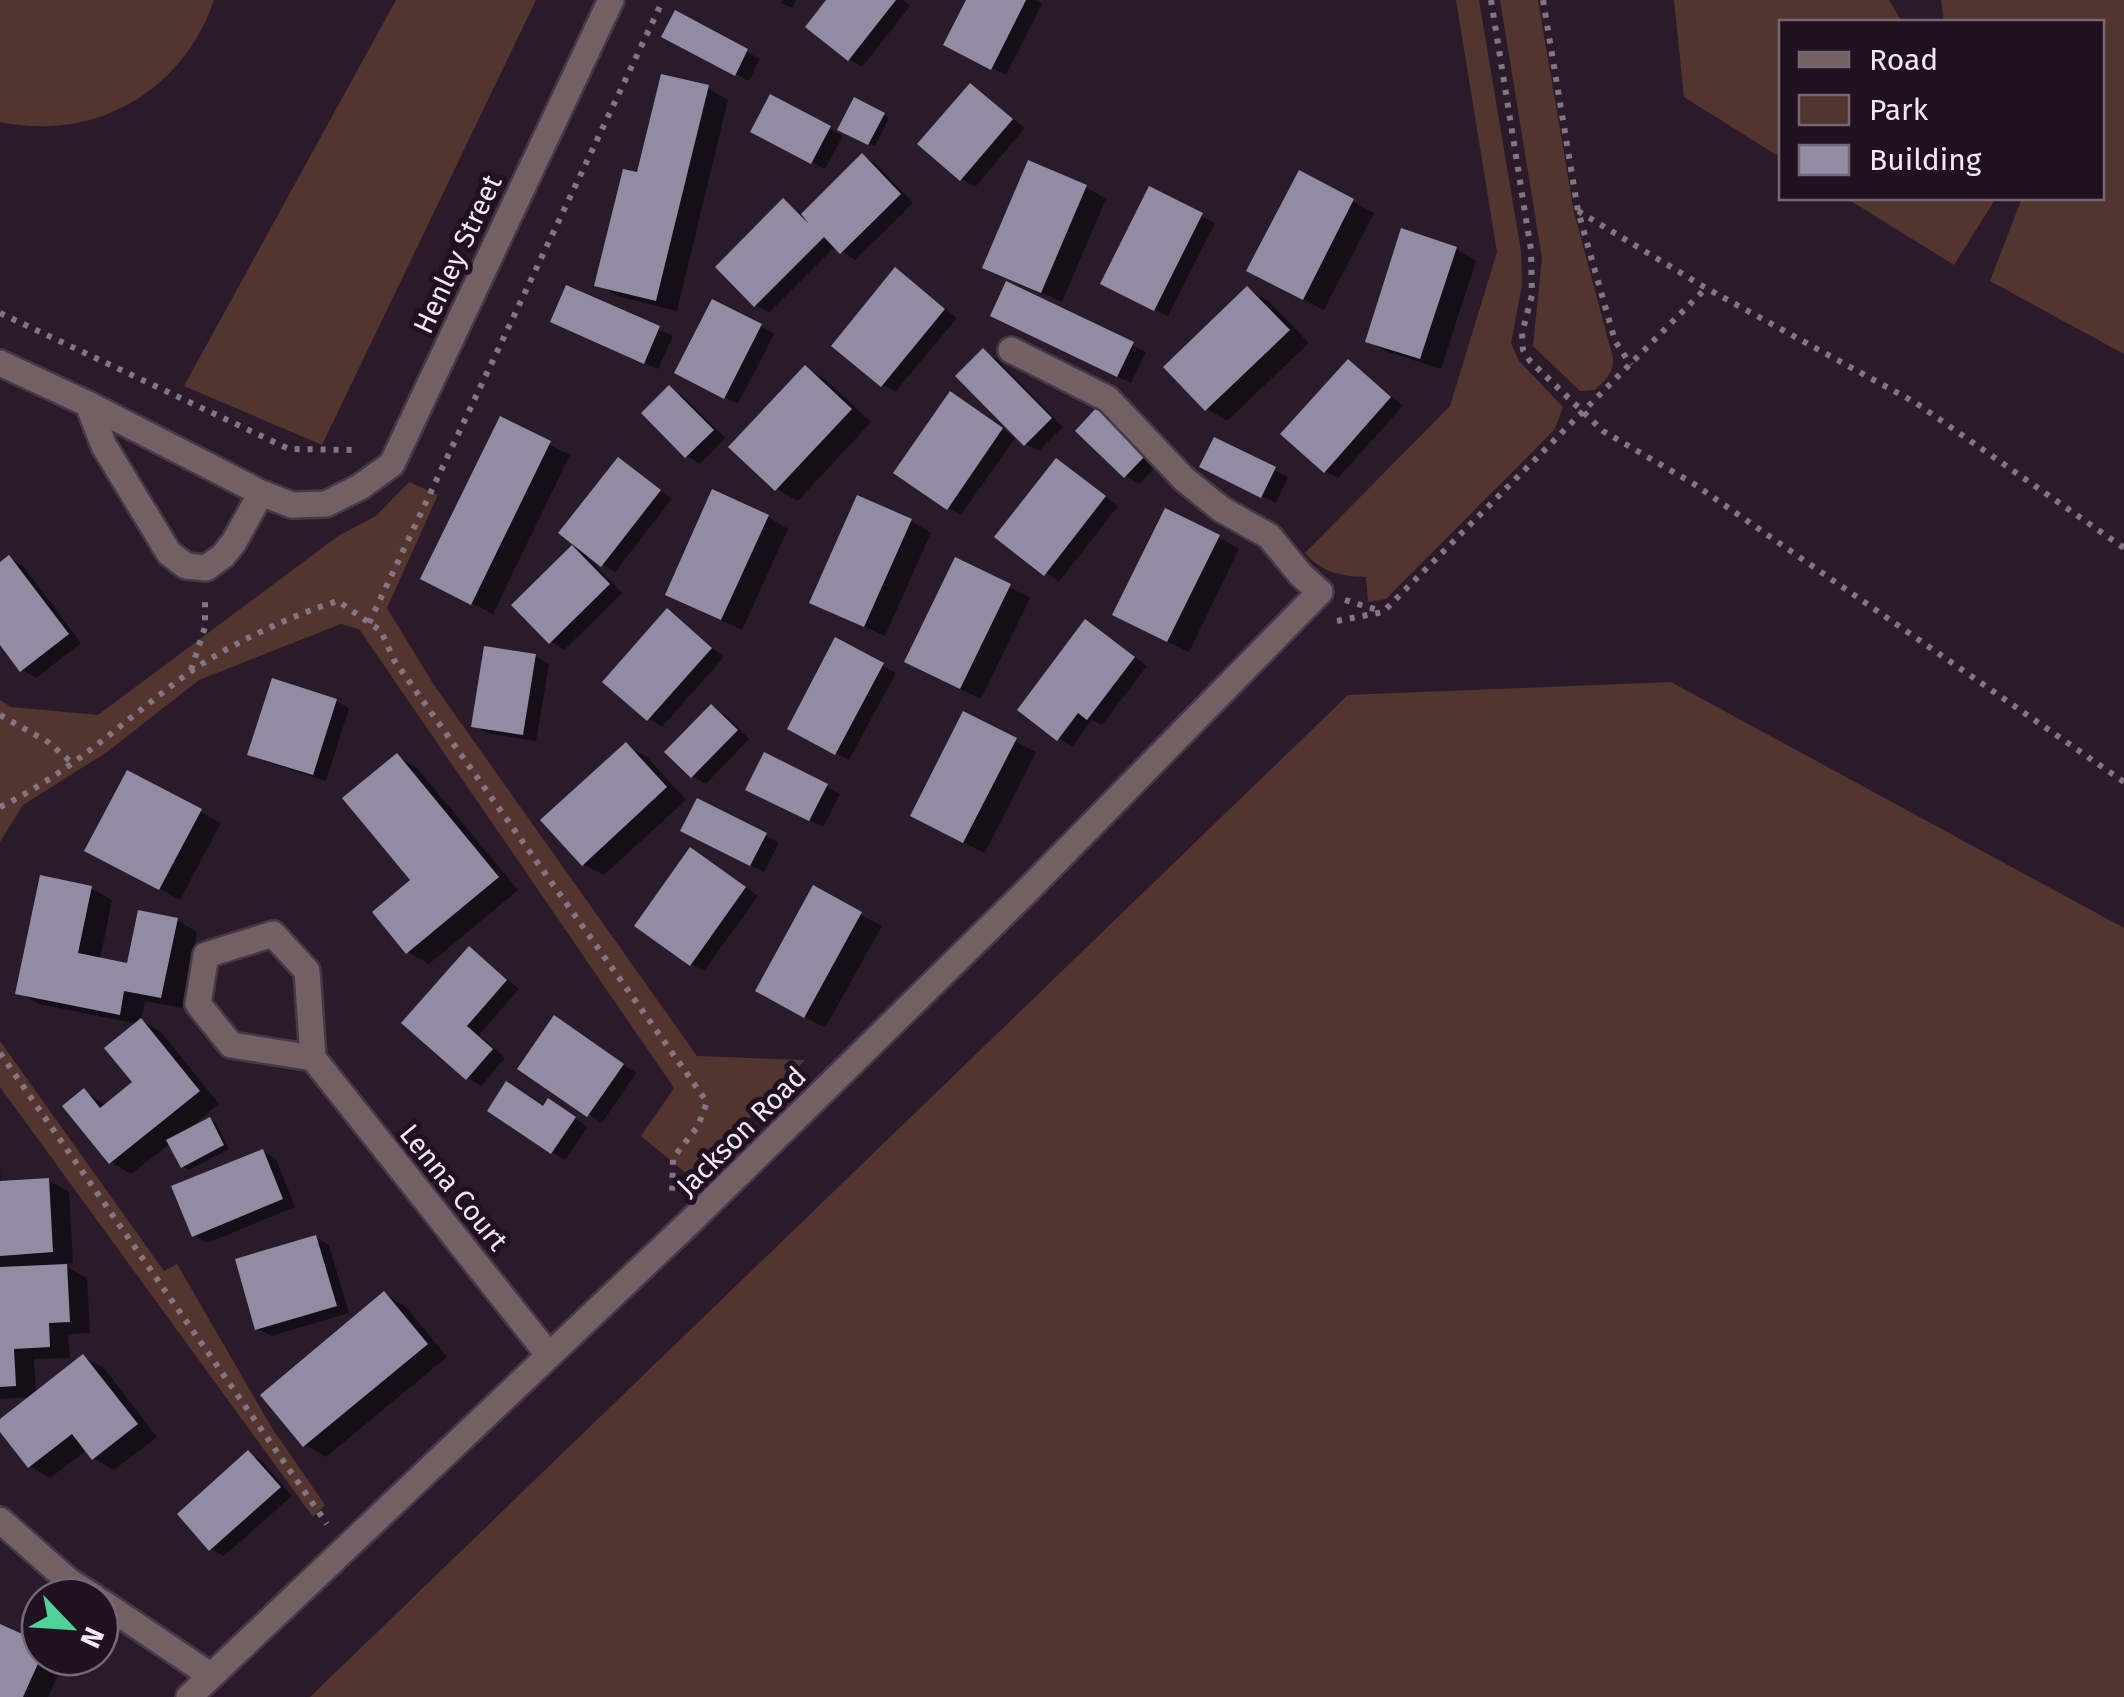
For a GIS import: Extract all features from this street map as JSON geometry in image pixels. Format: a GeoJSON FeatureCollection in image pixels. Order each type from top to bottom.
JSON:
{"type":"FeatureCollection","features":[{"type":"Feature","properties":{"kind":"street","name":"Henley Street"},"geometry":{"type":"LineString","coordinates":[[392,464],[611,0]]}},
{"type":"Feature","properties":{"kind":"street","name":"Jackson Road"},"geometry":{"type":"LineString","coordinates":[[189,1697],[691,1221],[1024,894],[1320,592],[1269,536],[1220,508],[1184,479],[1108,399],[1010,350]]}},
{"type":"Feature","properties":{"kind":"street"},"geometry":{"type":"LineString","coordinates":[[0,363],[292,505],[326,504],[360,487],[392,464]]}},
{"type":"Feature","properties":{"kind":"street"},"geometry":{"type":"LineString","coordinates":[[88,404],[104,446],[169,553],[186,566],[206,568],[223,556],[261,493]]}},
{"type":"Feature","properties":{"kind":"street"},"geometry":{"type":"LineString","coordinates":[[273,934],[307,971],[313,1058],[231,1045],[198,1004],[206,955],[273,934]]}},
{"type":"Feature","properties":{"kind":"street","name":"Lenna Court"},"geometry":{"type":"LineString","coordinates":[[313,1058],[548,1354]]}},
{"type":"Feature","properties":{"kind":"street"},"geometry":{"type":"LineString","coordinates":[[0,1520],[66,1577]]}},
{"type":"Feature","properties":{"kind":"street"},"geometry":{"type":"LineString","coordinates":[[120,1614],[210,1675]]}},
{"type":"Feature","properties":{"kind":"path"},"geometry":{"type":"LineString","coordinates":[[370,623],[663,0]]}},
{"type":"Feature","properties":{"kind":"path"},"geometry":{"type":"LineString","coordinates":[[1491,0],[1531,250],[1532,295],[1522,334],[1523,350],[1530,362],[1582,414],[1626,446],[1694,484],[2124,782]]}},
{"type":"Feature","properties":{"kind":"path"},"geometry":{"type":"LineString","coordinates":[[1543,0],[1578,211],[1615,341],[1632,365]]}},
{"type":"Feature","properties":{"kind":"path"},"geometry":{"type":"LineString","coordinates":[[1578,211],[1706,288],[1916,403],[2124,548]]}},
{"type":"Feature","properties":{"kind":"path"},"geometry":{"type":"LineString","coordinates":[[1582,414],[1706,288]]}},
{"type":"Feature","properties":{"kind":"path"},"geometry":{"type":"LineString","coordinates":[[0,313],[289,448],[362,451],[434,485]]}},
{"type":"Feature","properties":{"kind":"path"},"geometry":{"type":"LineString","coordinates":[[191,671],[205,627],[206,568]]}},
{"type":"Feature","properties":{"kind":"path"},"geometry":{"type":"LineString","coordinates":[[0,807],[72,763],[191,671],[303,611],[338,601],[382,631],[394,660],[707,1102],[698,1126],[673,1158],[670,1193],[691,1221]]}},
{"type":"Feature","properties":{"kind":"path"},"geometry":{"type":"LineString","coordinates":[[0,715],[48,742],[72,763]]}},
{"type":"Feature","properties":{"kind":"path"},"geometry":{"type":"LineString","coordinates":[[0,1053],[345,1550]]}},
{"type":"Feature","properties":{"kind":"green space"},"geometry":{"type":"Polygon","coordinates":[[[0,0],[214,0],[181,61],[131,103],[69,124],[35,126],[0,122],[0,0]]]}},
{"type":"Feature","properties":{"kind":"green space"},"geometry":{"type":"Polygon","coordinates":[[[396,0],[536,0],[322,445],[184,386],[396,0]]]}},
{"type":"Feature","properties":{"kind":"green space"},"geometry":{"type":"Polygon","coordinates":[[[1456,0],[1479,0],[1521,251],[1522,285],[1511,343],[1519,361],[1563,407],[1555,429],[1386,599],[1368,602],[1366,577],[1332,572],[1305,553],[1450,406],[1497,252],[1456,0]]]}},
{"type":"Feature","properties":{"kind":"green space"},"geometry":{"type":"Polygon","coordinates":[[[1500,0],[1538,0],[1574,212],[1613,358],[1610,372],[1595,390],[1580,391],[1533,346],[1542,258],[1500,0]]]}},
{"type":"Feature","properties":{"kind":"green space"},"geometry":{"type":"Polygon","coordinates":[[[1674,0],[1889,0],[1901,20],[1779,20],[1779,157],[1684,97],[1674,0]]]}},
{"type":"Feature","properties":{"kind":"green space"},"geometry":{"type":"Polygon","coordinates":[[[1941,0],[2124,0],[2124,354],[1990,281],[2021,200],[2104,200],[2104,20],[1944,20],[1941,0]]]}},
{"type":"Feature","properties":{"kind":"green space"},"geometry":{"type":"Polygon","coordinates":[[[1849,200],[1995,200],[1954,265],[1849,200]]]}},
{"type":"Feature","properties":{"kind":"green space"},"geometry":{"type":"Polygon","coordinates":[[[409,482],[438,495],[387,608],[434,685],[697,1056],[805,1060],[692,1178],[641,1136],[674,1088],[359,629],[341,624],[199,680],[107,752],[23,805],[0,842],[0,700],[11,707],[98,715],[338,536],[376,516],[409,482]]]}},
{"type":"Feature","properties":{"kind":"green space"},"geometry":{"type":"Polygon","coordinates":[[[1671,682],[2124,928],[2124,1697],[310,1697],[1348,695],[1671,682]]]}},
{"type":"Feature","properties":{"kind":"green space"},"geometry":{"type":"Polygon","coordinates":[[[0,1041],[164,1271],[177,1264],[272,1428],[325,1505],[313,1517],[0,1087],[0,1041]]]}},
{"type":"Feature","properties":{"kind":"building"},"geometry":{"type":"Polygon","coordinates":[[[826,0],[896,0],[848,61],[805,27],[826,0]]]}},
{"type":"Feature","properties":{"kind":"building"},"geometry":{"type":"Polygon","coordinates":[[[966,0],[1026,0],[991,70],[943,45],[966,0]]]}},
{"type":"Feature","properties":{"kind":"building"},"geometry":{"type":"Polygon","coordinates":[[[675,10],[748,49],[735,76],[661,37],[675,10]]]}},
{"type":"Feature","properties":{"kind":"building"},"geometry":{"type":"Polygon","coordinates":[[[661,74],[709,85],[656,301],[594,286],[623,169],[637,172],[661,74]]]}},
{"type":"Feature","properties":{"kind":"building"},"geometry":{"type":"Polygon","coordinates":[[[970,83],[1013,119],[960,181],[917,144],[970,83]]]}},
{"type":"Feature","properties":{"kind":"building"},"geometry":{"type":"Polygon","coordinates":[[[770,94],[831,126],[811,164],[750,132],[770,94]]]}},
{"type":"Feature","properties":{"kind":"building"},"geometry":{"type":"Polygon","coordinates":[[[854,97],[885,113],[868,145],[837,130],[854,97]]]}},
{"type":"Feature","properties":{"kind":"building"},"geometry":{"type":"Polygon","coordinates":[[[862,153],[901,194],[840,254],[824,237],[754,307],[715,267],[783,198],[809,224],[801,214],[862,153]]]}},
{"type":"Feature","properties":{"kind":"building"},"geometry":{"type":"Polygon","coordinates":[[[1028,160],[1087,185],[1041,293],[982,268],[1028,160]]]}},
{"type":"Feature","properties":{"kind":"building"},"geometry":{"type":"Polygon","coordinates":[[[1299,170],[1354,199],[1303,300],[1246,271],[1299,170]]]}},
{"type":"Feature","properties":{"kind":"building"},"geometry":{"type":"Polygon","coordinates":[[[1149,186],[1203,213],[1154,311],[1100,284],[1149,186]]]}},
{"type":"Feature","properties":{"kind":"building"},"geometry":{"type":"Polygon","coordinates":[[[1401,228],[1457,247],[1420,359],[1365,342],[1401,228]]]}},
{"type":"Feature","properties":{"kind":"building"},"geometry":{"type":"Polygon","coordinates":[[[895,267],[945,309],[881,387],[831,346],[895,267]]]}},
{"type":"Feature","properties":{"kind":"building"},"geometry":{"type":"Polygon","coordinates":[[[1006,281],[1134,342],[1117,377],[990,316],[1006,281]]]}},
{"type":"Feature","properties":{"kind":"building"},"geometry":{"type":"Polygon","coordinates":[[[566,285],[660,326],[644,364],[550,322],[566,285]]]}},
{"type":"Feature","properties":{"kind":"building"},"geometry":{"type":"Polygon","coordinates":[[[1247,286],[1290,330],[1205,411],[1163,367],[1247,286]]]}},
{"type":"Feature","properties":{"kind":"building"},"geometry":{"type":"Polygon","coordinates":[[[712,299],[762,324],[724,399],[674,373],[712,299]]]}},
{"type":"Feature","properties":{"kind":"building"},"geometry":{"type":"Polygon","coordinates":[[[983,348],[1052,418],[1024,446],[955,376],[983,348]]]}},
{"type":"Feature","properties":{"kind":"building"},"geometry":{"type":"Polygon","coordinates":[[[1348,359],[1391,397],[1324,473],[1280,434],[1348,359]]]}},
{"type":"Feature","properties":{"kind":"building"},"geometry":{"type":"Polygon","coordinates":[[[805,365],[852,409],[775,491],[728,447],[805,365]]]}},
{"type":"Feature","properties":{"kind":"building"},"geometry":{"type":"Polygon","coordinates":[[[669,385],[714,430],[685,458],[641,413],[669,385]]]}},
{"type":"Feature","properties":{"kind":"building"},"geometry":{"type":"Polygon","coordinates":[[[950,391],[1003,428],[947,510],[893,473],[950,391]]]}},
{"type":"Feature","properties":{"kind":"building"},"geometry":{"type":"Polygon","coordinates":[[[1096,408],[1145,456],[1124,478],[1075,431],[1096,408]]]}},
{"type":"Feature","properties":{"kind":"building"},"geometry":{"type":"Polygon","coordinates":[[[500,416],[551,441],[471,605],[420,579],[500,416]]]}},
{"type":"Feature","properties":{"kind":"building"},"geometry":{"type":"Polygon","coordinates":[[[1214,437],[1276,467],[1261,498],[1199,467],[1214,437]]]}},
{"type":"Feature","properties":{"kind":"building"},"geometry":{"type":"Polygon","coordinates":[[[618,457],[661,490],[601,567],[558,533],[618,457]]]}},
{"type":"Feature","properties":{"kind":"building"},"geometry":{"type":"Polygon","coordinates":[[[1056,458],[1106,496],[1044,576],[994,537],[1056,458]]]}},
{"type":"Feature","properties":{"kind":"building"},"geometry":{"type":"Polygon","coordinates":[[[712,489],[769,515],[721,620],[665,595],[712,489]]]}},
{"type":"Feature","properties":{"kind":"building"},"geometry":{"type":"Polygon","coordinates":[[[857,495],[912,519],[864,627],[809,603],[857,495]]]}},
{"type":"Feature","properties":{"kind":"building"},"geometry":{"type":"Polygon","coordinates":[[[1165,508],[1220,535],[1167,642],[1112,615],[1165,508]]]}},
{"type":"Feature","properties":{"kind":"building"},"geometry":{"type":"Polygon","coordinates":[[[572,545],[610,584],[549,644],[511,605],[572,545]]]}},
{"type":"Feature","properties":{"kind":"building"},"geometry":{"type":"Polygon","coordinates":[[[9,555],[69,634],[20,672],[0,645],[0,562],[9,555]]]}},
{"type":"Feature","properties":{"kind":"building"},"geometry":{"type":"Polygon","coordinates":[[[955,557],[1011,584],[960,689],[904,662],[955,557]]]}},
{"type":"Feature","properties":{"kind":"building"},"geometry":{"type":"Polygon","coordinates":[[[667,608],[712,648],[647,721],[602,682],[667,608]]]}},
{"type":"Feature","properties":{"kind":"building"},"geometry":{"type":"Polygon","coordinates":[[[1085,619],[1135,657],[1087,720],[1078,713],[1057,741],[1017,710],[1085,619]]]}},
{"type":"Feature","properties":{"kind":"building"},"geometry":{"type":"Polygon","coordinates":[[[835,637],[884,663],[835,755],[787,729],[835,637]]]}},
{"type":"Feature","properties":{"kind":"building"},"geometry":{"type":"Polygon","coordinates":[[[484,646],[536,654],[523,735],[471,727],[484,646]]]}},
{"type":"Feature","properties":{"kind":"building"},"geometry":{"type":"Polygon","coordinates":[[[272,678],[337,699],[313,775],[247,755],[272,678]]]}},
{"type":"Feature","properties":{"kind":"building"},"geometry":{"type":"Polygon","coordinates":[[[711,704],[738,730],[691,778],[664,752],[711,704]]]}},
{"type":"Feature","properties":{"kind":"building"},"geometry":{"type":"Polygon","coordinates":[[[963,711],[1017,738],[963,843],[910,816],[963,711]]]}},
{"type":"Feature","properties":{"kind":"building"},"geometry":{"type":"Polygon","coordinates":[[[626,742],[667,787],[582,866],[540,820],[626,742]]]}},
{"type":"Feature","properties":{"kind":"building"},"geometry":{"type":"Polygon","coordinates":[[[764,752],[828,784],[809,821],[745,790],[764,752]]]}},
{"type":"Feature","properties":{"kind":"building"},"geometry":{"type":"Polygon","coordinates":[[[397,753],[499,877],[406,954],[372,912],[410,880],[342,798],[397,753]]]}},
{"type":"Feature","properties":{"kind":"building"},"geometry":{"type":"Polygon","coordinates":[[[127,770],[202,809],[159,890],[84,851],[127,770]]]}},
{"type":"Feature","properties":{"kind":"building"},"geometry":{"type":"Polygon","coordinates":[[[697,798],[767,833],[750,866],[680,831],[697,798]]]}},
{"type":"Feature","properties":{"kind":"building"},"geometry":{"type":"Polygon","coordinates":[[[690,847],[746,887],[690,966],[634,926],[690,847]]]}},
{"type":"Feature","properties":{"kind":"building"},"geometry":{"type":"Polygon","coordinates":[[[40,875],[92,886],[78,953],[127,963],[138,910],[178,918],[161,998],[124,991],[120,1015],[15,994],[40,875]]]}},
{"type":"Feature","properties":{"kind":"building"},"geometry":{"type":"Polygon","coordinates":[[[813,885],[862,912],[804,1018],[755,991],[813,885]]]}},
{"type":"Feature","properties":{"kind":"building"},"geometry":{"type":"Polygon","coordinates":[[[469,946],[507,980],[467,1026],[493,1049],[466,1080],[401,1023],[469,946]]]}},
{"type":"Feature","properties":{"kind":"building"},"geometry":{"type":"Polygon","coordinates":[[[554,1015],[624,1064],[587,1117],[517,1069],[554,1015]]]}},
{"type":"Feature","properties":{"kind":"building"},"geometry":{"type":"Polygon","coordinates":[[[141,1018],[200,1091],[109,1164],[62,1106],[84,1088],[100,1108],[132,1082],[104,1048],[141,1018]]]}},
{"type":"Feature","properties":{"kind":"building"},"geometry":{"type":"Polygon","coordinates":[[[506,1081],[543,1106],[548,1098],[576,1117],[551,1154],[487,1111],[506,1081]]]}},
{"type":"Feature","properties":{"kind":"building"},"geometry":{"type":"Polygon","coordinates":[[[210,1117],[224,1145],[181,1168],[166,1140],[210,1117]]]}},
{"type":"Feature","properties":{"kind":"building"},"geometry":{"type":"Polygon","coordinates":[[[263,1149],[283,1199],[192,1237],[171,1186],[263,1149]]]}},
{"type":"Feature","properties":{"kind":"building"},"geometry":{"type":"Polygon","coordinates":[[[49,1178],[53,1252],[0,1256],[0,1181],[49,1178]]]}},
{"type":"Feature","properties":{"kind":"building"},"geometry":{"type":"Polygon","coordinates":[[[316,1235],[337,1306],[255,1330],[235,1259],[316,1235]]]}},
{"type":"Feature","properties":{"kind":"building"},"geometry":{"type":"Polygon","coordinates":[[[67,1264],[70,1322],[49,1323],[50,1347],[14,1349],[16,1386],[0,1387],[0,1267],[67,1264]]]}},
{"type":"Feature","properties":{"kind":"building"},"geometry":{"type":"Polygon","coordinates":[[[384,1291],[428,1344],[303,1447],[260,1395],[384,1291]]]}},
{"type":"Feature","properties":{"kind":"building"},"geometry":{"type":"Polygon","coordinates":[[[83,1354],[138,1424],[92,1460],[72,1434],[28,1468],[0,1432],[0,1419],[83,1354]]]}},
{"type":"Feature","properties":{"kind":"building"},"geometry":{"type":"Polygon","coordinates":[[[248,1450],[281,1487],[209,1551],[177,1514],[248,1450]]]}},
{"type":"Feature","properties":{"kind":"building"},"geometry":{"type":"Polygon","coordinates":[[[0,1624],[20,1633],[20,1677],[32,1677],[23,1697],[0,1697],[0,1624]]]}}]}
